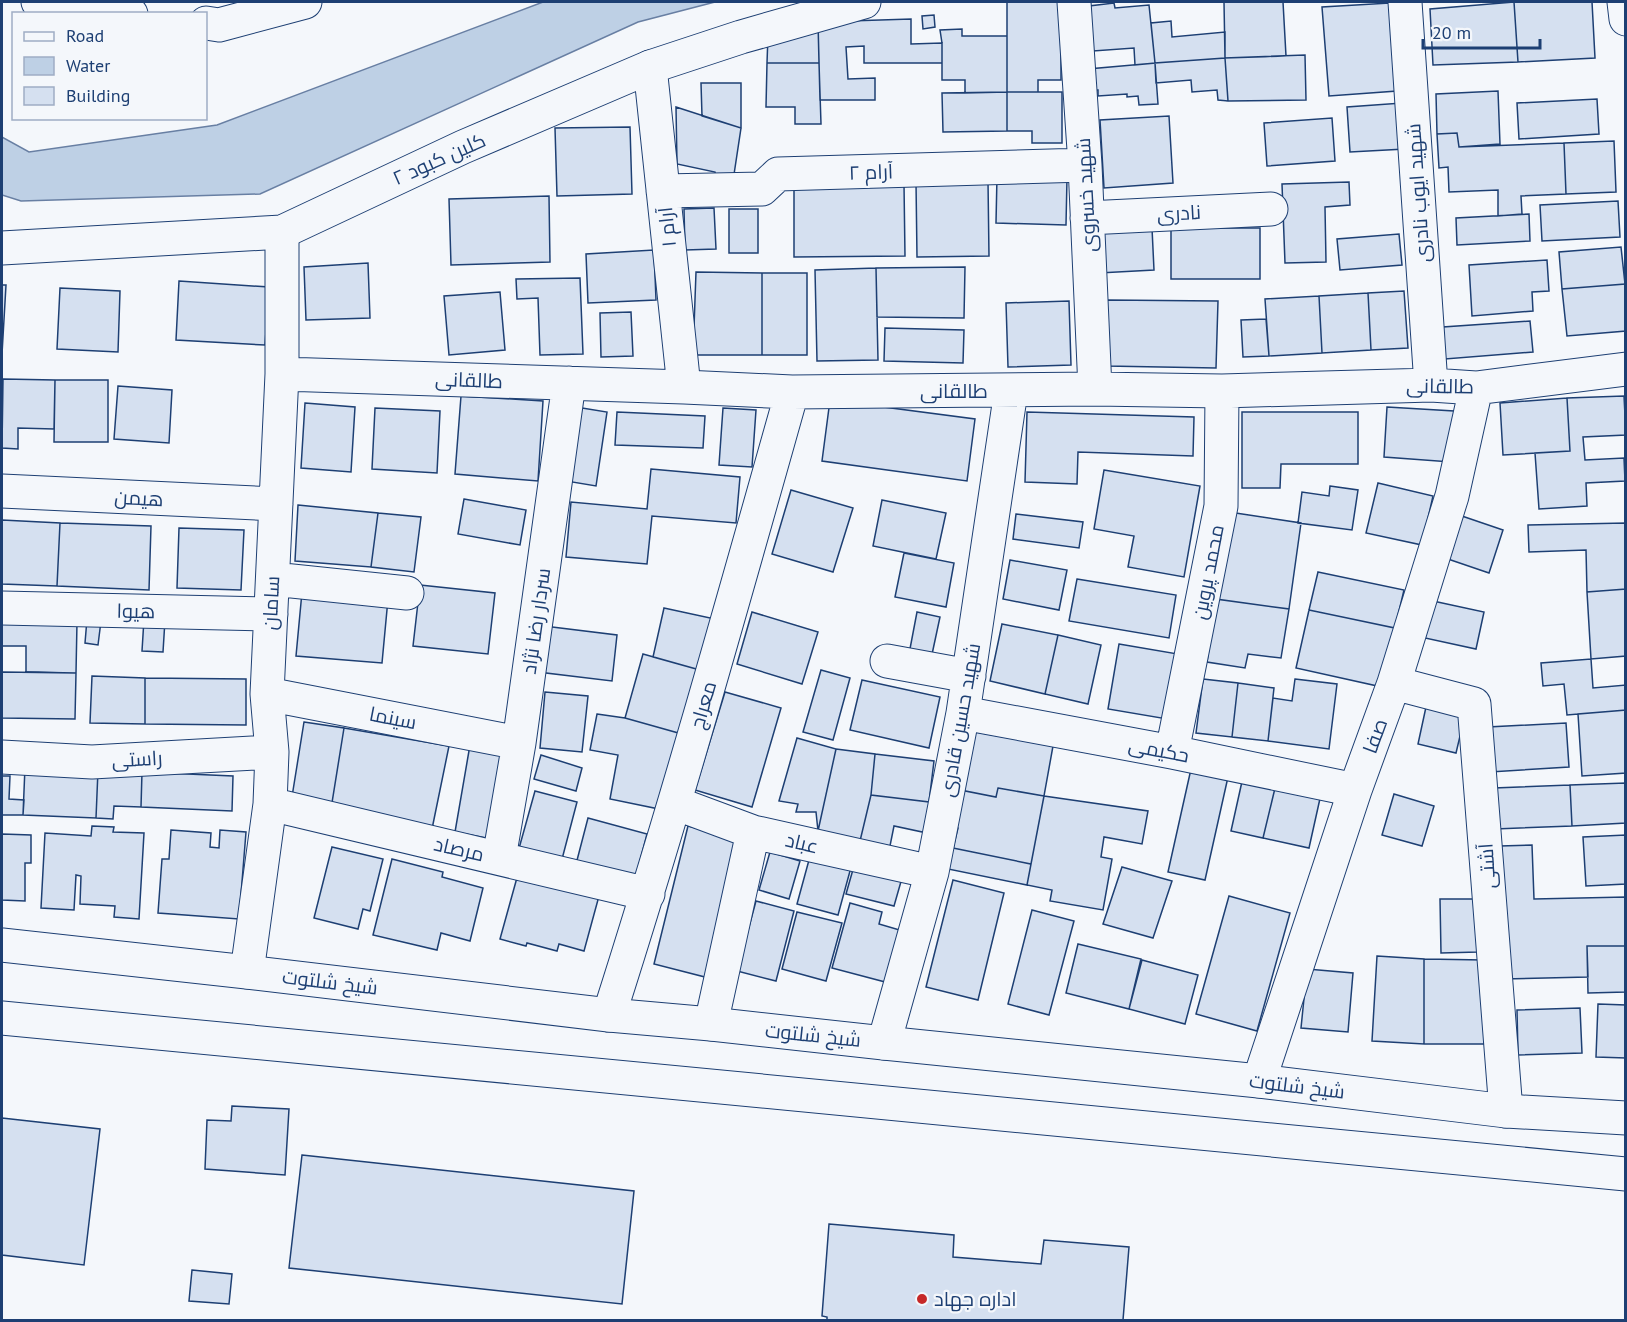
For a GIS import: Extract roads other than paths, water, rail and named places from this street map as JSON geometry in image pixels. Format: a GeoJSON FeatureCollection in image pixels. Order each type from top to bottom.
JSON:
{"type":"FeatureCollection","features":[{"type":"Feature","properties":{"kind":"street"},"geometry":{"type":"LineString","coordinates":[[38,2],[116,12]]}},
{"type":"Feature","properties":{"kind":"street"},"geometry":{"type":"LineString","coordinates":[[207,24],[219,25],[305,2]]}},
{"type":"Feature","properties":{"kind":"street","name":"کلین کبود ۲"},"geometry":{"type":"LineString","coordinates":[[2,249],[282,232],[464,147],[650,67],[741,37],[864,2]]}},
{"type":"Feature","properties":{"kind":"street","name":"شهید خسروی"},"geometry":{"type":"LineString","coordinates":[[1074,2],[1085,165],[1095,389]]}},
{"type":"Feature","properties":{"kind":"street","name":"شهید ایوب نادری"},"geometry":{"type":"LineString","coordinates":[[1405,2],[1431,385]]}},
{"type":"Feature","properties":{"kind":"street"},"geometry":{"type":"LineString","coordinates":[[1624,2],[1626,20]]}},
{"type":"Feature","properties":{"kind":"street","name":"آرام ۱"},"geometry":{"type":"LineString","coordinates":[[650,67],[684,387]]}},
{"type":"Feature","properties":{"kind":"street","name":"آرام ۲"},"geometry":{"type":"LineString","coordinates":[[663,191],[762,189],[778,174],[1085,165]]}},
{"type":"Feature","properties":{"kind":"street","name":"نادری"},"geometry":{"type":"LineString","coordinates":[[1087,218],[1271,209]]}},
{"type":"Feature","properties":{"kind":"street","name":"سامان"},"geometry":{"type":"LineString","coordinates":[[247,972],[270,804],[272,752],[267,694],[282,374],[282,232]]}},
{"type":"Feature","properties":{"kind":"street","name":"طالقانی"},"geometry":{"type":"LineString","coordinates":[[282,374],[792,392],[1095,389],[1222,391],[1431,385],[1476,388],[1626,369]]}},
{"type":"Feature","properties":{"kind":"street","name":"سردار رضا نژاد"},"geometry":{"type":"LineString","coordinates":[[499,858],[519,742],[569,383]]}},
{"type":"Feature","properties":{"kind":"street","name":"صفا"},"geometry":{"type":"LineString","coordinates":[[1259,1081],[1355,790],[1394,682],[1452,495],[1476,388]]}},
{"type":"Feature","properties":{"kind":"street","name":"شهید حسین قادری"},"geometry":{"type":"LineString","coordinates":[[884,1043],[932,872],[963,713],[1011,391]]}},
{"type":"Feature","properties":{"kind":"street","name":"محمد پروین"},"geometry":{"type":"LineString","coordinates":[[1172,752],[1221,507],[1222,391]]}},
{"type":"Feature","properties":{"kind":"street","name":"معراج"},"geometry":{"type":"LineString","coordinates":[[609,1015],[675,803],[792,392]]}},
{"type":"Feature","properties":{"kind":"street","name":"هیمن"},"geometry":{"type":"LineString","coordinates":[[2,491],[276,504]]}},
{"type":"Feature","properties":{"kind":"street"},"geometry":{"type":"LineString","coordinates":[[273,579],[407,593]]}},
{"type":"Feature","properties":{"kind":"street","name":"هیوا"},"geometry":{"type":"LineString","coordinates":[[2,608],[271,614]]}},
{"type":"Feature","properties":{"kind":"street"},"geometry":{"type":"LineString","coordinates":[[887,661],[969,676]]}},
{"type":"Feature","properties":{"kind":"street","name":"آشتی"},"geometry":{"type":"LineString","coordinates":[[1394,682],[1474,704],[1506,1111]]}},
{"type":"Feature","properties":{"kind":"street","name":"سینما"},"geometry":{"type":"LineString","coordinates":[[267,694],[519,742]]}},
{"type":"Feature","properties":{"kind":"street","name":"حکیمی"},"geometry":{"type":"LineString","coordinates":[[963,713],[1172,752],[1355,790]]}},
{"type":"Feature","properties":{"kind":"street","name":"راستی"},"geometry":{"type":"LineString","coordinates":[[2,757],[92,762],[272,752]]}},
{"type":"Feature","properties":{"kind":"street","name":"عباد"},"geometry":{"type":"LineString","coordinates":[[675,803],[753,832],[932,872]]}},
{"type":"Feature","properties":{"kind":"street","name":"مرصاد"},"geometry":{"type":"LineString","coordinates":[[270,804],[648,894]]}},
{"type":"Feature","properties":{"kind":"street"},"geometry":{"type":"LineString","coordinates":[[711,1024],[753,832]]}},
{"type":"Feature","properties":{"kind":"street","name":"شیخ شلتوت"},"geometry":{"type":"LineString","coordinates":[[2,945],[609,1015],[1259,1081],[1506,1111],[1626,1118]]}},
{"type":"Feature","properties":{"kind":"street"},"geometry":{"type":"LineString","coordinates":[[2,1018],[1626,1174]]}},
{"type":"Feature","properties":{"kind":"water"},"geometry":{"type":"Polygon","coordinates":[[[543,2],[715,2],[638,22],[260,194],[21,201],[2,195],[2,137],[29,152],[217,125],[543,2]]]}},
{"type":"Feature","properties":{"kind":"place","name":"اداره جهاد"},"geometry":{"type":"Point","coordinates":[922,1299]}}]}
